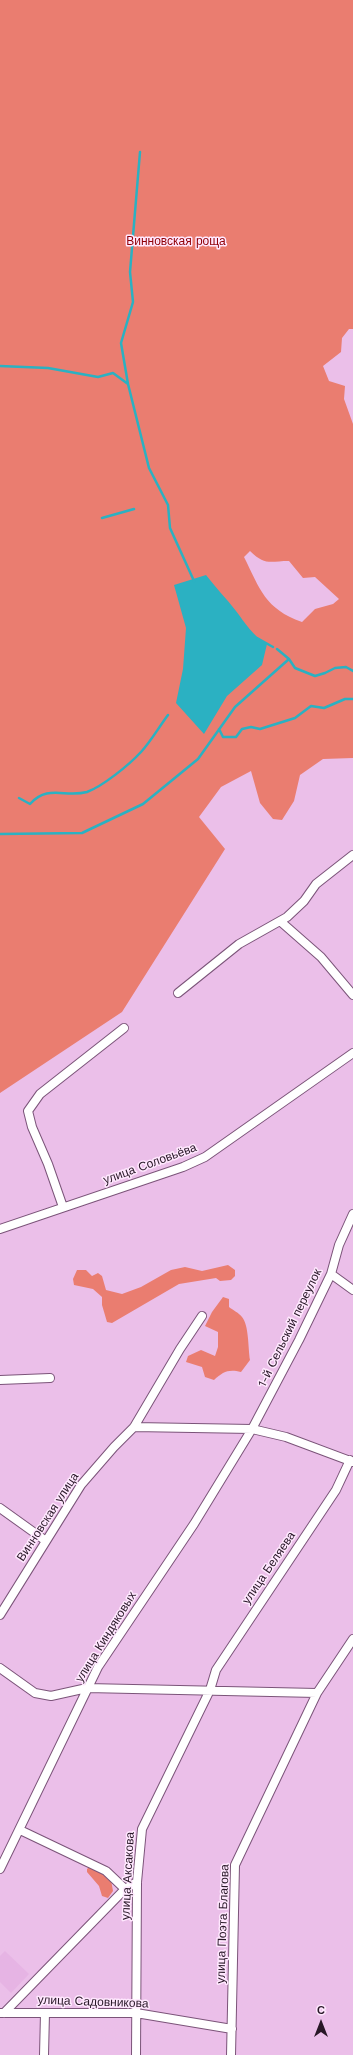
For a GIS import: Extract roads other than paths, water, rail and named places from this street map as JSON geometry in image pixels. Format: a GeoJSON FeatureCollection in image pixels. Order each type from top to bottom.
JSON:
{"type":"FeatureCollection","features":[{"type":"Feature","properties":{"kind":"street"},"geometry":{"type":"LineString","coordinates":[[178,993],[239,944],[266,927],[280,922],[304,901],[316,884],[353,855]]}},
{"type":"Feature","properties":{"kind":"street"},"geometry":{"type":"LineString","coordinates":[[280,922],[321,957],[353,994]]}},
{"type":"Feature","properties":{"kind":"street"},"geometry":{"type":"LineString","coordinates":[[63,1207],[48,1164],[32,1127],[28,1111],[40,1094],[124,1028]]}},
{"type":"Feature","properties":{"kind":"street","name":"улица Соловьёва"},"geometry":{"type":"LineString","coordinates":[[0,1229],[183,1167],[205,1157],[353,1054]]}},
{"type":"Feature","properties":{"kind":"street","name":"1-й Сельский переулок"},"geometry":{"type":"LineString","coordinates":[[252,1429],[299,1340],[331,1274],[339,1245],[353,1214]]}},
{"type":"Feature","properties":{"kind":"street"},"geometry":{"type":"LineString","coordinates":[[331,1274],[353,1290]]}},
{"type":"Feature","properties":{"kind":"street","name":"Винновская улица"},"geometry":{"type":"LineString","coordinates":[[0,1615],[81,1485],[114,1447],[134,1427],[180,1349],[202,1316]]}},
{"type":"Feature","properties":{"kind":"street"},"geometry":{"type":"LineString","coordinates":[[0,1380],[50,1378]]}},
{"type":"Feature","properties":{"kind":"street"},"geometry":{"type":"LineString","coordinates":[[134,1427],[252,1429],[286,1437],[351,1461]]}},
{"type":"Feature","properties":{"kind":"street","name":"улица Киндяковых"},"geometry":{"type":"LineString","coordinates":[[0,1869],[98,1667],[194,1524],[252,1429]]}},
{"type":"Feature","properties":{"kind":"street","name":"улица Беляева"},"geometry":{"type":"LineString","coordinates":[[210,1690],[216,1670],[336,1490],[351,1461]]}},
{"type":"Feature","properties":{"kind":"street"},"geometry":{"type":"LineString","coordinates":[[0,1508],[46,1541]]}},
{"type":"Feature","properties":{"kind":"street","name":"улица Поэта Благова"},"geometry":{"type":"LineString","coordinates":[[231,2055],[235,1865],[318,1693],[353,1639]]}},
{"type":"Feature","properties":{"kind":"street"},"geometry":{"type":"LineString","coordinates":[[0,1668],[35,1693],[51,1696],[87,1688],[318,1693]]}},
{"type":"Feature","properties":{"kind":"street","name":"улица Аксакова"},"geometry":{"type":"LineString","coordinates":[[136,2055],[137,1882],[142,1829],[210,1690]]}},
{"type":"Feature","properties":{"kind":"street"},"geometry":{"type":"LineString","coordinates":[[20,1830],[106,1871],[124,1889]]}},
{"type":"Feature","properties":{"kind":"street"},"geometry":{"type":"LineString","coordinates":[[2,2013],[124,1889],[137,1882]]}},
{"type":"Feature","properties":{"kind":"street","name":"улица Садовникова"},"geometry":{"type":"LineString","coordinates":[[2,2013],[136,2013],[232,2029]]}},
{"type":"Feature","properties":{"kind":"street"},"geometry":{"type":"LineString","coordinates":[[44,2055],[45,2013]]}},
{"type":"Feature","properties":{"kind":"waterway"},"geometry":{"type":"LineString","coordinates":[[128,384],[121,343],[133,302],[130,272],[140,152]]}},
{"type":"Feature","properties":{"kind":"waterway"},"geometry":{"type":"LineString","coordinates":[[0,366],[48,368],[98,377],[113,373],[128,384],[149,468],[168,505],[170,528],[194,581]]}},
{"type":"Feature","properties":{"kind":"waterway"},"geometry":{"type":"LineString","coordinates":[[102,518],[134,509]]}},
{"type":"Feature","properties":{"kind":"waterway"},"geometry":{"type":"LineString","coordinates":[[257,638],[273,647]]}},
{"type":"Feature","properties":{"kind":"waterway"},"geometry":{"type":"LineString","coordinates":[[277,649],[289,659],[295,668],[315,676],[335,668],[346,667],[353,671]]}},
{"type":"Feature","properties":{"kind":"waterway"},"geometry":{"type":"LineString","coordinates":[[0,834],[82,833],[143,804],[198,759],[235,707],[289,659]]}},
{"type":"Feature","properties":{"kind":"waterway"},"geometry":{"type":"LineString","coordinates":[[219,729],[223,737],[236,737],[242,729],[251,727],[260,729],[295,718],[311,706],[324,708],[345,699],[353,699]]}},
{"type":"Feature","properties":{"kind":"waterway"},"geometry":{"type":"LineString","coordinates":[[19,798],[30,804],[37,798],[50,793],[71,794],[87,792],[93,789],[116,775],[136,757],[168,715]]}},
{"type":"Feature","properties":{"kind":"park label","name":"Винновская роща"},"geometry":{"type":"Point","coordinates":[176,241]}}]}
